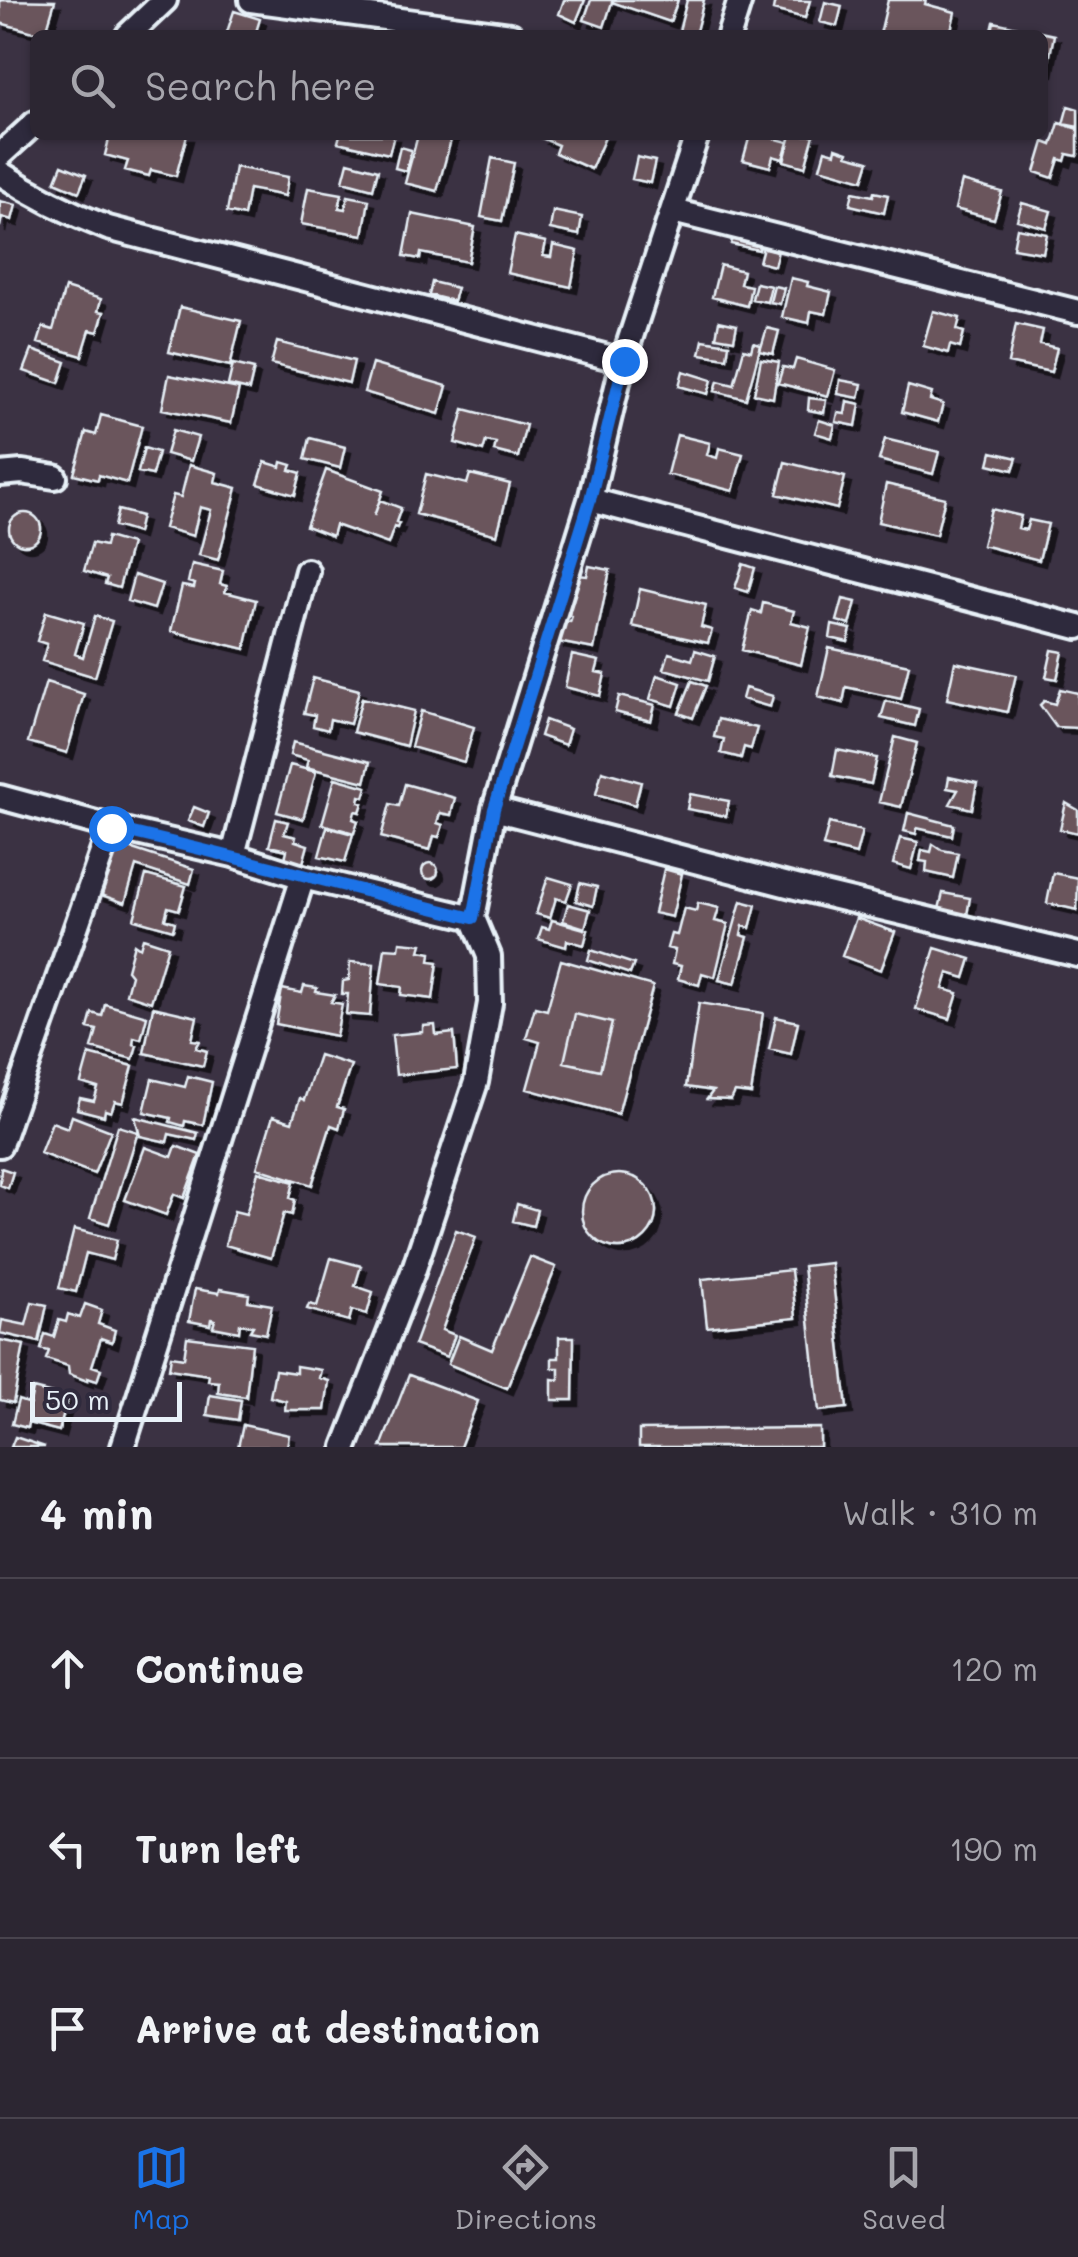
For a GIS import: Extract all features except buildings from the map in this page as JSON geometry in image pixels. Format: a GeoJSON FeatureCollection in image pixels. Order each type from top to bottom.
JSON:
{"type":"FeatureCollection","features":[{"type":"Feature","properties":{"kind":"street"},"geometry":{"type":"LineString","coordinates":[[133,30],[164,0]]}},
{"type":"Feature","properties":{"kind":"street"},"geometry":{"type":"LineString","coordinates":[[251,0],[474,30]]}},
{"type":"Feature","properties":{"kind":"street"},"geometry":{"type":"LineString","coordinates":[[731,30],[740,0]]}},
{"type":"Feature","properties":{"kind":"street"},"geometry":{"type":"LineString","coordinates":[[0,155],[30,127]]}},
{"type":"Feature","properties":{"kind":"street"},"geometry":{"type":"LineString","coordinates":[[346,1447],[412,1272],[476,1082],[490,1003],[489,956],[473,918],[494,809],[590,500],[624,361],[695,140]]}},
{"type":"Feature","properties":{"kind":"street"},"geometry":{"type":"LineString","coordinates":[[0,173],[35,196],[108,228],[624,361]]}},
{"type":"Feature","properties":{"kind":"street"},"geometry":{"type":"LineString","coordinates":[[673,211],[1078,312]]}},
{"type":"Feature","properties":{"kind":"street"},"geometry":{"type":"LineString","coordinates":[[0,474],[22,472],[54,477]]}},
{"type":"Feature","properties":{"kind":"street"},"geometry":{"type":"LineString","coordinates":[[590,500],[1078,627]]}},
{"type":"Feature","properties":{"kind":"street"},"geometry":{"type":"LineString","coordinates":[[232,855],[307,571]]}},
{"type":"Feature","properties":{"kind":"street"},"geometry":{"type":"LineString","coordinates":[[0,796],[111,828],[473,918]]}},
{"type":"Feature","properties":{"kind":"street"},"geometry":{"type":"LineString","coordinates":[[494,809],[1078,955]]}},
{"type":"Feature","properties":{"kind":"street"},"geometry":{"type":"LineString","coordinates":[[0,1145],[111,828]]}},
{"type":"Feature","properties":{"kind":"street"},"geometry":{"type":"LineString","coordinates":[[123,1447],[303,877]]}},
{"type":"Feature","properties":{"kind":"route"},"geometry":{"type":"LineString","coordinates":[[111,828],[473,918],[494,809],[590,500],[624,361]]}}]}
